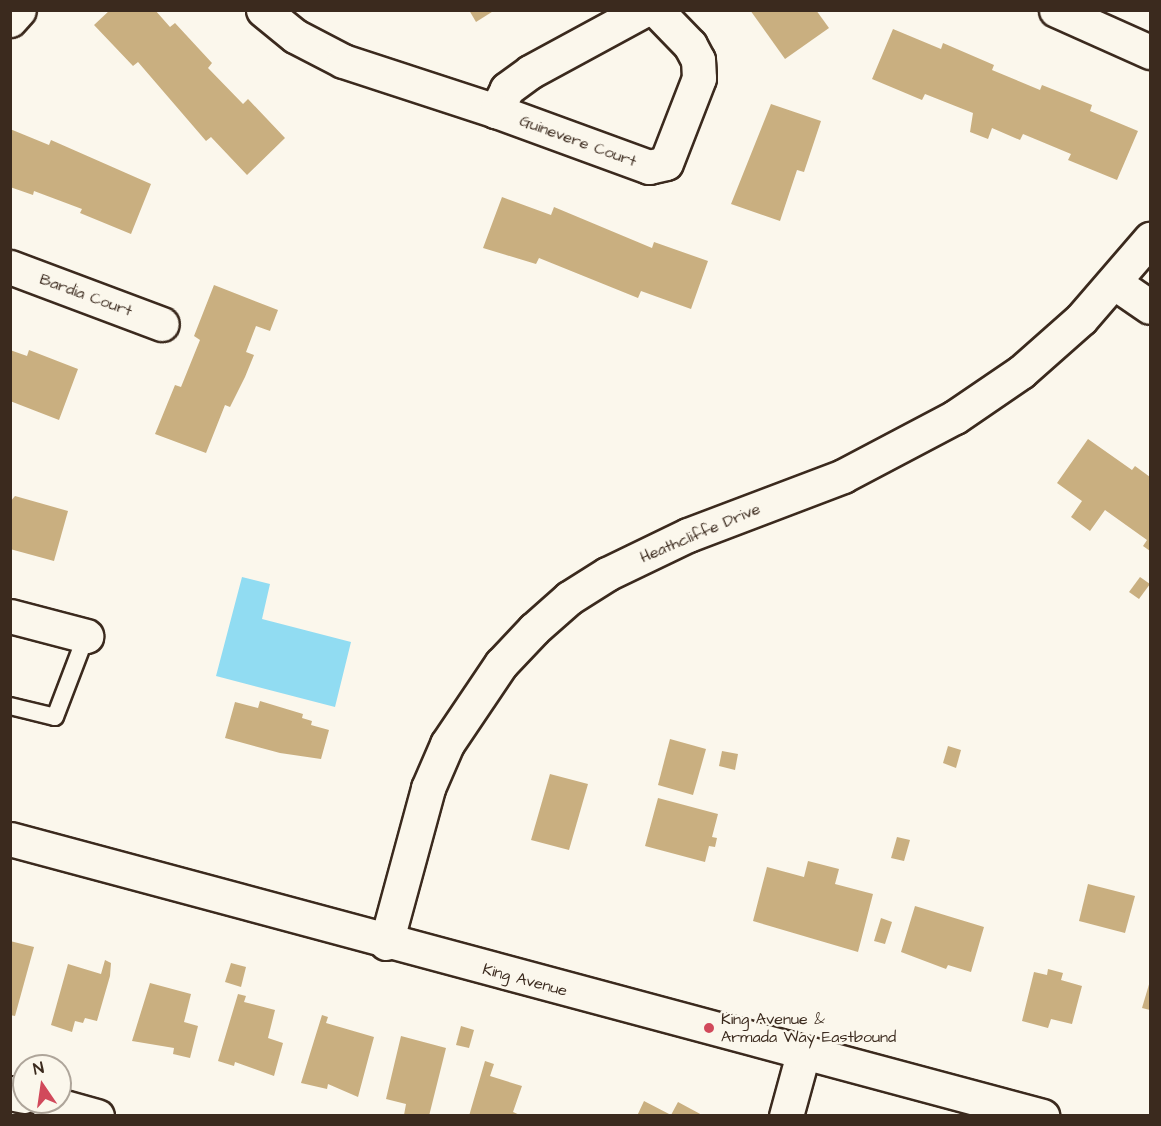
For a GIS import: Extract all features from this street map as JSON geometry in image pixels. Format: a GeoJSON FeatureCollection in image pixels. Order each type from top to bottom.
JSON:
{"type":"FeatureCollection","features":[{"type":"Feature","properties":{"kind":"street"},"geometry":{"type":"LineString","coordinates":[[10,20],[19,10]]}},
{"type":"Feature","properties":{"kind":"street","name":"Guinevere Court"},"geometry":{"type":"LineString","coordinates":[[263,10],[295,36],[343,61],[496,111],[649,167],[666,163],[699,78],[698,60],[690,45],[656,10]]}},
{"type":"Feature","properties":{"kind":"street","name":"Guinevere Court"},"geometry":{"type":"LineString","coordinates":[[496,111],[507,89],[530,72],[644,10]]}},
{"type":"Feature","properties":{"kind":"street"},"geometry":{"type":"LineString","coordinates":[[1056,10],[1150,52]]}},
{"type":"Feature","properties":{"kind":"street","name":"Heathcliffe Drive"},"geometry":{"type":"LineString","coordinates":[[386,943],[428,788],[447,744],[501,664],[534,629],[569,598],[607,574],[688,535],[843,476],[956,417],[1021,372],[1081,319],[1150,239]]}},
{"type":"Feature","properties":{"kind":"street","name":"Bardia Court"},"geometry":{"type":"LineString","coordinates":[[10,267],[162,324]]}},
{"type":"Feature","properties":{"kind":"street"},"geometry":{"type":"LineString","coordinates":[[1114,283],[1150,307]]}},
{"type":"Feature","properties":{"kind":"street"},"geometry":{"type":"LineString","coordinates":[[10,616],[86,636]]}},
{"type":"Feature","properties":{"kind":"street","name":"King Avenue"},"geometry":{"type":"LineString","coordinates":[[10,840],[386,943],[1042,1116]]}},
{"type":"Feature","properties":{"kind":"street"},"geometry":{"type":"LineString","coordinates":[[786,1116],[803,1054]]}},
{"type":"Feature","properties":{"kind":"street"},"geometry":{"type":"LineString","coordinates":[[72,1109],[97,1116]]}},
{"type":"Feature","properties":{"kind":"lane"},"geometry":{"type":"LineString","coordinates":[[10,706],[55,717],[86,636]]}},
{"type":"Feature","properties":{"kind":"water"},"geometry":{"type":"Polygon","coordinates":[[[242,577],[270,584],[262,619],[351,642],[335,707],[216,676],[242,577]]]}},
{"type":"Feature","properties":{"kind":"building"},"geometry":{"type":"Polygon","coordinates":[[[110,10],[155,10],[170,27],[175,23],[212,63],[208,68],[243,104],[248,99],[285,138],[247,175],[211,137],[206,141],[138,62],[133,66],[94,25],[110,10]]]}},
{"type":"Feature","properties":{"kind":"building"},"geometry":{"type":"Polygon","coordinates":[[[469,10],[495,10],[476,22],[469,10]]]}},
{"type":"Feature","properties":{"kind":"building"},"geometry":{"type":"Polygon","coordinates":[[[750,10],[816,10],[829,28],[785,59],[750,10]]]}},
{"type":"Feature","properties":{"kind":"building"},"geometry":{"type":"Polygon","coordinates":[[[893,29],[941,49],[943,43],[994,65],[992,70],[1040,90],[1042,85],[1092,105],[1090,111],[1138,131],[1117,180],[1068,160],[1071,154],[1023,134],[1020,140],[992,128],[988,139],[970,132],[973,113],[925,94],[922,100],[872,79],[893,29]]]}},
{"type":"Feature","properties":{"kind":"building"},"geometry":{"type":"Polygon","coordinates":[[[771,104],[821,121],[804,172],[797,170],[780,221],[731,204],[771,104]]]}},
{"type":"Feature","properties":{"kind":"building"},"geometry":{"type":"Polygon","coordinates":[[[10,129],[49,145],[51,140],[151,184],[131,234],[80,213],[82,209],[34,191],[33,195],[10,187],[10,129]]]}},
{"type":"Feature","properties":{"kind":"building"},"geometry":{"type":"Polygon","coordinates":[[[502,197],[551,215],[554,207],[652,248],[654,242],[708,261],[691,309],[641,291],[638,298],[539,258],[536,264],[483,248],[502,197]]]}},
{"type":"Feature","properties":{"kind":"building"},"geometry":{"type":"Polygon","coordinates":[[[214,285],[278,310],[270,331],[256,326],[246,352],[254,355],[230,407],[225,405],[206,453],[155,434],[175,385],[181,387],[200,340],[194,336],[214,285]]]}},
{"type":"Feature","properties":{"kind":"building"},"geometry":{"type":"Polygon","coordinates":[[[10,350],[27,356],[29,350],[78,369],[59,420],[10,401],[10,350]]]}},
{"type":"Feature","properties":{"kind":"building"},"geometry":{"type":"Polygon","coordinates":[[[1088,439],[1132,470],[1135,466],[1150,477],[1150,551],[1143,546],[1147,540],[1105,510],[1090,531],[1071,517],[1082,501],[1057,483],[1088,439]]]}},
{"type":"Feature","properties":{"kind":"building"},"geometry":{"type":"Polygon","coordinates":[[[15,496],[68,511],[54,561],[10,549],[10,502],[15,496]]]}},
{"type":"Feature","properties":{"kind":"building"},"geometry":{"type":"Polygon","coordinates":[[[1140,577],[1150,584],[1139,599],[1129,592],[1140,577]]]}},
{"type":"Feature","properties":{"kind":"building"},"geometry":{"type":"Polygon","coordinates":[[[260,701],[303,714],[302,718],[312,721],[311,725],[329,730],[321,759],[280,753],[225,738],[235,702],[258,708],[260,701]]]}},
{"type":"Feature","properties":{"kind":"building"},"geometry":{"type":"Polygon","coordinates":[[[670,739],[706,749],[693,795],[658,785],[670,739]]]}},
{"type":"Feature","properties":{"kind":"building"},"geometry":{"type":"Polygon","coordinates":[[[948,746],[961,750],[956,768],[943,763],[948,746]]]}},
{"type":"Feature","properties":{"kind":"building"},"geometry":{"type":"Polygon","coordinates":[[[722,751],[738,754],[735,770],[719,766],[722,751]]]}},
{"type":"Feature","properties":{"kind":"building"},"geometry":{"type":"Polygon","coordinates":[[[550,774],[588,784],[569,850],[531,840],[550,774]]]}},
{"type":"Feature","properties":{"kind":"building"},"geometry":{"type":"Polygon","coordinates":[[[658,798],[718,814],[712,837],[717,838],[715,847],[709,846],[705,862],[645,846],[658,798]]]}},
{"type":"Feature","properties":{"kind":"building"},"geometry":{"type":"Polygon","coordinates":[[[897,837],[910,840],[904,861],[891,858],[897,837]]]}},
{"type":"Feature","properties":{"kind":"building"},"geometry":{"type":"Polygon","coordinates":[[[808,861],[839,869],[835,884],[873,894],[858,952],[753,921],[767,867],[804,877],[808,861]]]}},
{"type":"Feature","properties":{"kind":"building"},"geometry":{"type":"Polygon","coordinates":[[[1088,884],[1135,896],[1125,933],[1079,921],[1088,884]]]}},
{"type":"Feature","properties":{"kind":"building"},"geometry":{"type":"Polygon","coordinates":[[[915,906],[984,927],[971,972],[948,965],[946,969],[901,952],[915,906]]]}},
{"type":"Feature","properties":{"kind":"building"},"geometry":{"type":"Polygon","coordinates":[[[881,918],[892,922],[885,944],[874,941],[881,918]]]}},
{"type":"Feature","properties":{"kind":"building"},"geometry":{"type":"Polygon","coordinates":[[[10,941],[34,947],[15,1016],[10,1015],[10,941]]]}},
{"type":"Feature","properties":{"kind":"building"},"geometry":{"type":"Polygon","coordinates":[[[105,960],[111,963],[110,976],[97,1021],[85,1018],[83,1023],[75,1021],[72,1032],[51,1025],[68,964],[101,974],[105,960]]]}},
{"type":"Feature","properties":{"kind":"building"},"geometry":{"type":"Polygon","coordinates":[[[231,963],[246,967],[241,987],[225,982],[231,963]]]}},
{"type":"Feature","properties":{"kind":"building"},"geometry":{"type":"Polygon","coordinates":[[[1048,969],[1063,973],[1061,980],[1082,986],[1072,1024],[1051,1019],[1048,1028],[1022,1021],[1034,972],[1047,975],[1048,969]]]}},
{"type":"Feature","properties":{"kind":"building"},"geometry":{"type":"Polygon","coordinates":[[[1150,981],[1150,1010],[1142,1008],[1150,981]]]}},
{"type":"Feature","properties":{"kind":"building"},"geometry":{"type":"Polygon","coordinates":[[[150,983],[191,994],[184,1022],[198,1026],[190,1058],[173,1054],[174,1048],[132,1041],[150,983]]]}},
{"type":"Feature","properties":{"kind":"building"},"geometry":{"type":"Polygon","coordinates":[[[238,994],[246,996],[244,1002],[275,1010],[268,1038],[283,1043],[274,1076],[235,1062],[234,1066],[218,1061],[238,994]]]}},
{"type":"Feature","properties":{"kind":"building"},"geometry":{"type":"Polygon","coordinates":[[[322,1015],[328,1017],[326,1023],[374,1037],[358,1097],[328,1084],[327,1089],[301,1083],[322,1015]]]}},
{"type":"Feature","properties":{"kind":"building"},"geometry":{"type":"Polygon","coordinates":[[[461,1026],[474,1030],[469,1048],[456,1045],[461,1026]]]}},
{"type":"Feature","properties":{"kind":"building"},"geometry":{"type":"Polygon","coordinates":[[[401,1036],[446,1048],[429,1116],[404,1115],[406,1104],[386,1099],[401,1036]]]}},
{"type":"Feature","properties":{"kind":"building"},"geometry":{"type":"Polygon","coordinates":[[[485,1061],[494,1064],[490,1076],[522,1086],[513,1112],[522,1116],[469,1116],[485,1061]]]}},
{"type":"Feature","properties":{"kind":"building"},"geometry":{"type":"Polygon","coordinates":[[[644,1101],[671,1115],[678,1102],[704,1116],[637,1116],[644,1101]]]}},
{"type":"Feature","properties":{"kind":"place","name":"King Avenue & Armada Way Eastbound"},"geometry":{"type":"Point","coordinates":[709,1028]}}]}
